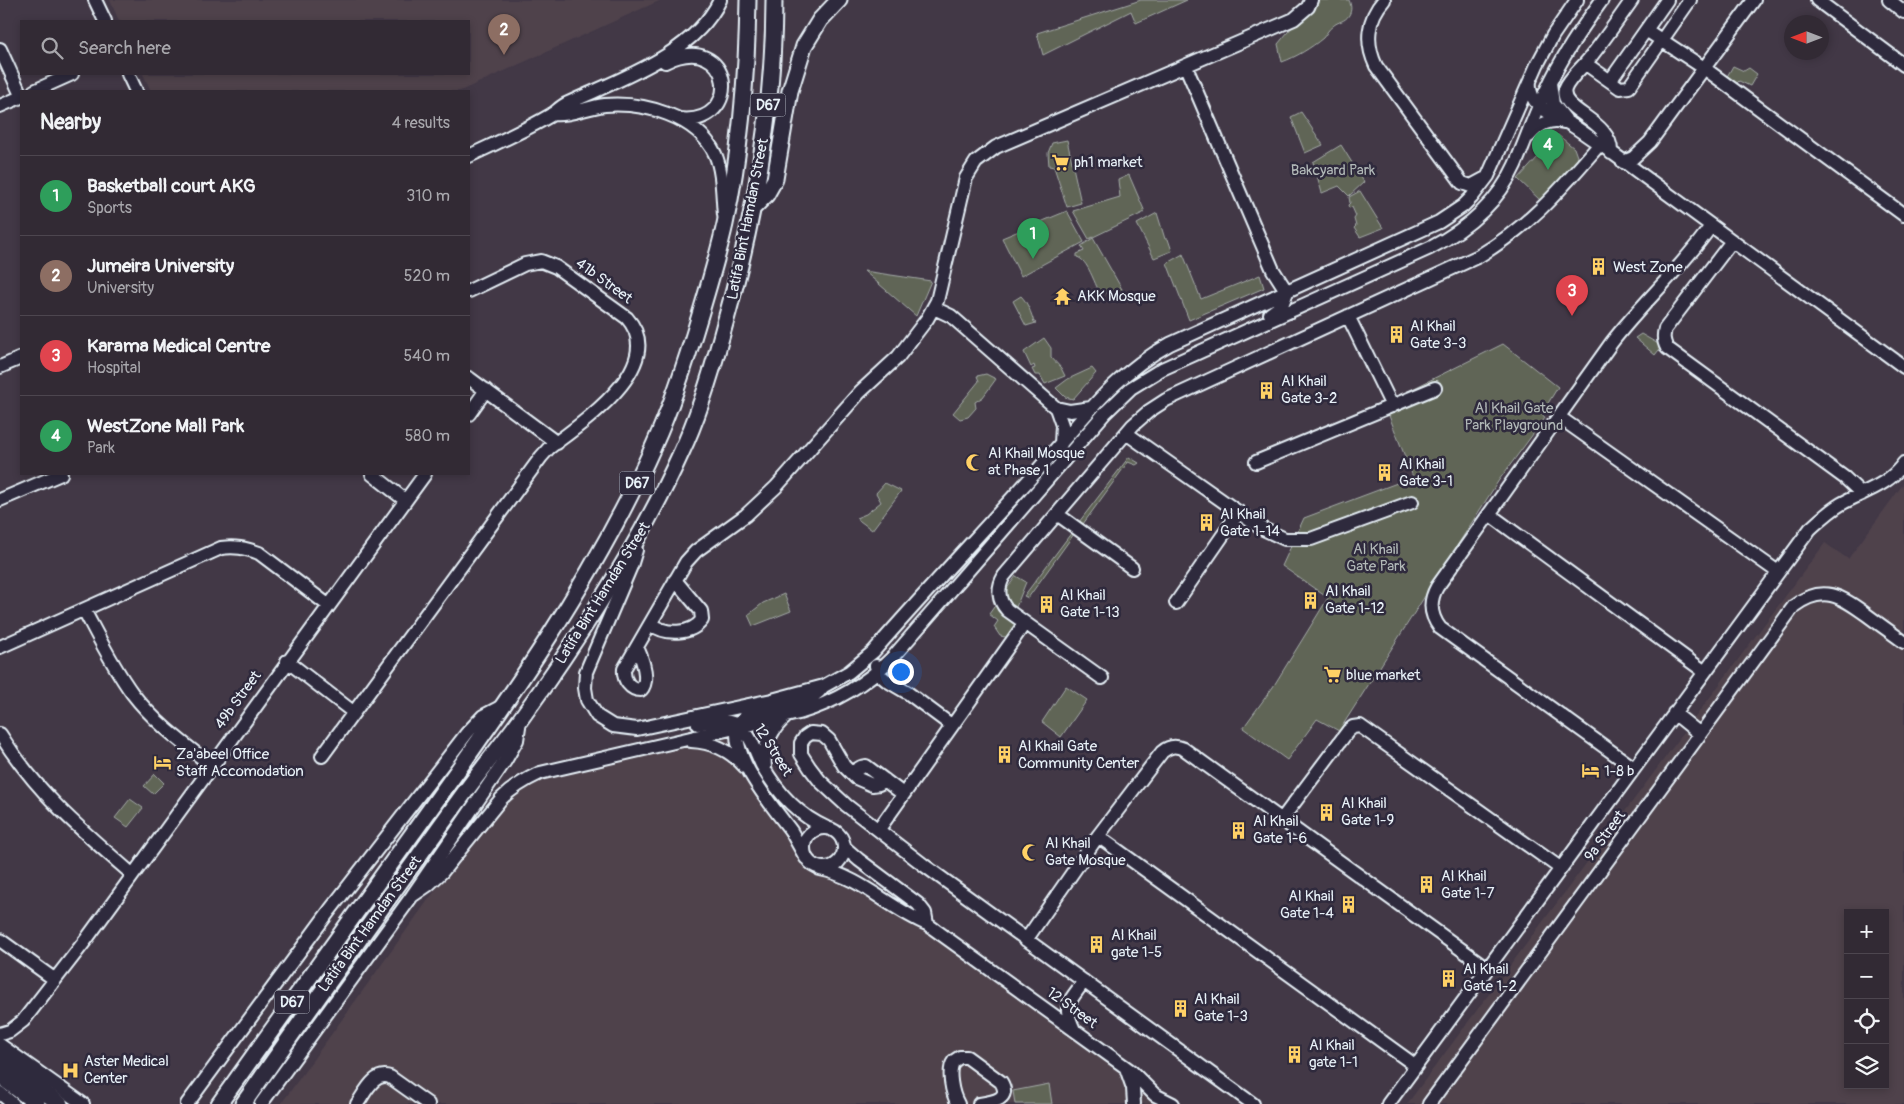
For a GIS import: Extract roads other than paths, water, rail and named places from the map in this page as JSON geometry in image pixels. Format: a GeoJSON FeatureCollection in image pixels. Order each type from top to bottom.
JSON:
{"type":"FeatureCollection","features":[{"type":"Feature","properties":{"kind":"main road","name":"Latifa Bint Hamdan Street"},"geometry":{"type":"LineString","coordinates":[[220,1104],[504,705],[582,587],[626,504],[671,404],[692,341],[725,224],[742,117],[748,0]]}},
{"type":"Feature","properties":{"kind":"main road","name":"Latifa Bint Hamdan Street"},"geometry":{"type":"LineString","coordinates":[[242,1104],[381,908],[520,720],[576,640],[638,537],[671,476],[700,407],[729,310],[753,208],[770,86],[774,0]]}},
{"type":"Feature","properties":{"kind":"main road"},"geometry":{"type":"LineString","coordinates":[[753,208],[766,195],[775,178],[790,91],[804,46],[820,20],[839,0]]}},
{"type":"Feature","properties":{"kind":"main road"},"geometry":{"type":"LineString","coordinates":[[0,1059],[60,1104]]}},
{"type":"Feature","properties":{"kind":"main road"},"geometry":{"type":"LineString","coordinates":[[0,1076],[37,1104]]}},
{"type":"Feature","properties":{"kind":"street"},"geometry":{"type":"LineString","coordinates":[[95,0],[105,20]]}},
{"type":"Feature","properties":{"kind":"street"},"geometry":{"type":"LineString","coordinates":[[644,69],[700,30],[720,0]]}},
{"type":"Feature","properties":{"kind":"street"},"geometry":{"type":"LineString","coordinates":[[637,647],[686,562],[696,551],[746,515],[776,488],[860,392],[898,358],[934,308],[962,188],[970,170],[982,156],[1005,143],[1294,20],[1308,7],[1311,0]]}},
{"type":"Feature","properties":{"kind":"street"},"geometry":{"type":"LineString","coordinates":[[1384,0],[1374,14],[1369,32],[1368,42],[1373,60],[1456,177],[1464,185],[1471,186],[1488,176]]}},
{"type":"Feature","properties":{"kind":"street"},"geometry":{"type":"LineString","coordinates":[[608,724],[620,728],[644,727],[772,700],[824,686],[858,666],[892,631],[1114,383],[1150,356],[1170,344],[1439,222],[1456,212],[1472,197],[1488,176],[1530,80],[1553,35],[1577,0]]}},
{"type":"Feature","properties":{"kind":"street"},"geometry":{"type":"LineString","coordinates":[[412,896],[436,879],[512,788],[540,773],[812,710],[858,687],[878,672],[1122,396],[1141,381],[1162,369],[1248,329],[1430,248],[1463,229],[1484,211],[1502,189],[1516,165],[1539,105],[1573,40],[1602,0]]}},
{"type":"Feature","properties":{"kind":"street"},"geometry":{"type":"LineString","coordinates":[[1611,153],[1611,143],[1607,134],[1568,102],[1565,96],[1567,86],[1586,64],[1632,0]]}},
{"type":"Feature","properties":{"kind":"street"},"geometry":{"type":"LineString","coordinates":[[1610,81],[1667,0]]}},
{"type":"Feature","properties":{"kind":"street"},"geometry":{"type":"LineString","coordinates":[[1586,64],[1623,89],[1629,87],[1690,0]]}},
{"type":"Feature","properties":{"kind":"street"},"geometry":{"type":"LineString","coordinates":[[1623,162],[1633,158],[1645,148],[1754,0]]}},
{"type":"Feature","properties":{"kind":"street"},"geometry":{"type":"LineString","coordinates":[[1817,0],[1904,65]]}},
{"type":"Feature","properties":{"kind":"street"},"geometry":{"type":"LineString","coordinates":[[1889,0],[1904,12]]}},
{"type":"Feature","properties":{"kind":"street"},"geometry":{"type":"LineString","coordinates":[[1646,30],[1704,68],[1904,215]]}},
{"type":"Feature","properties":{"kind":"street"},"geometry":{"type":"LineString","coordinates":[[0,49],[20,94]]}},
{"type":"Feature","properties":{"kind":"street"},"geometry":{"type":"LineString","coordinates":[[470,155],[552,114],[565,105],[644,69],[678,56],[692,54],[709,59],[721,73],[723,92],[720,101],[707,115],[697,119],[677,119]]}},
{"type":"Feature","properties":{"kind":"street"},"geometry":{"type":"LineString","coordinates":[[1186,67],[1273,270],[1286,292],[1284,302],[1280,308],[1263,317],[1248,329]]}},
{"type":"Feature","properties":{"kind":"street"},"geometry":{"type":"LineString","coordinates":[[36,90],[70,75]]}},
{"type":"Feature","properties":{"kind":"street"},"geometry":{"type":"LineString","coordinates":[[128,75],[136,90]]}},
{"type":"Feature","properties":{"kind":"street"},"geometry":{"type":"LineString","coordinates":[[1530,80],[1531,94],[1546,112],[1570,124],[1600,144],[1904,367]]}},
{"type":"Feature","properties":{"kind":"street"},"geometry":{"type":"LineString","coordinates":[[1550,82],[1553,104],[1570,124]]}},
{"type":"Feature","properties":{"kind":"street"},"geometry":{"type":"LineString","coordinates":[[0,106],[20,96]]}},
{"type":"Feature","properties":{"kind":"street"},"geometry":{"type":"LineString","coordinates":[[552,114],[565,114],[606,105],[623,105],[656,111],[689,125],[709,143],[716,156],[720,168],[725,224]]}},
{"type":"Feature","properties":{"kind":"street"},"geometry":{"type":"LineString","coordinates":[[1526,139],[1546,122],[1561,121],[1570,124]]}},
{"type":"Feature","properties":{"kind":"street"},"geometry":{"type":"LineString","coordinates":[[1102,678],[1007,610],[1002,603],[999,593],[1001,582],[1056,514],[1126,433],[1148,411],[1166,400],[1458,267],[1500,242],[1530,220],[1550,202],[1600,144]]}},
{"type":"Feature","properties":{"kind":"street"},"geometry":{"type":"LineString","coordinates":[[1456,177],[1461,197],[1456,212]]}},
{"type":"Feature","properties":{"kind":"street"},"geometry":{"type":"LineString","coordinates":[[1634,768],[1440,628],[1436,623],[1432,605],[1434,592],[1628,323],[1691,253],[1711,226]]}},
{"type":"Feature","properties":{"kind":"street"},"geometry":{"type":"LineString","coordinates":[[1732,241],[1668,325],[1664,334],[1667,348],[1846,478],[1862,494]]}},
{"type":"Feature","properties":{"kind":"street","name":"41b Street"},"geometry":{"type":"LineString","coordinates":[[470,291],[525,264],[541,261],[556,267],[627,318],[635,327],[639,339],[638,351],[623,382],[610,400],[557,443]]}},
{"type":"Feature","properties":{"kind":"street"},"geometry":{"type":"LineString","coordinates":[[1271,297],[1274,284],[1273,270]]}},
{"type":"Feature","properties":{"kind":"street"},"geometry":{"type":"LineString","coordinates":[[934,308],[951,316],[1056,408],[1070,411],[1091,408]]}},
{"type":"Feature","properties":{"kind":"street"},"geometry":{"type":"LineString","coordinates":[[1348,316],[1392,406]]}},
{"type":"Feature","properties":{"kind":"street"},"geometry":{"type":"LineString","coordinates":[[0,367],[20,358]]}},
{"type":"Feature","properties":{"kind":"street"},"geometry":{"type":"LineString","coordinates":[[322,756],[541,457],[557,443],[470,379]]}},
{"type":"Feature","properties":{"kind":"street"},"geometry":{"type":"LineString","coordinates":[[1256,462],[1435,388]]}},
{"type":"Feature","properties":{"kind":"street"},"geometry":{"type":"LineString","coordinates":[[470,413],[486,390]]}},
{"type":"Feature","properties":{"kind":"street"},"geometry":{"type":"LineString","coordinates":[[1056,408],[1062,425],[1061,444]]}},
{"type":"Feature","properties":{"kind":"street"},"geometry":{"type":"LineString","coordinates":[[1559,417],[1778,572]]}},
{"type":"Feature","properties":{"kind":"street"},"geometry":{"type":"LineString","coordinates":[[1126,433],[1261,528],[1276,536],[1302,540],[1319,537],[1412,502]]}},
{"type":"Feature","properties":{"kind":"street"},"geometry":{"type":"LineString","coordinates":[[1388,1104],[1704,672],[1819,520],[1839,505],[1883,484],[1904,463]]}},
{"type":"Feature","properties":{"kind":"street"},"geometry":{"type":"LineString","coordinates":[[0,500],[59,475]]}},
{"type":"Feature","properties":{"kind":"street"},"geometry":{"type":"LineString","coordinates":[[373,475],[405,500]]}},
{"type":"Feature","properties":{"kind":"street","name":"49b Street"},"geometry":{"type":"LineString","coordinates":[[0,1034],[18,1027],[85,941],[211,765],[424,475]]}},
{"type":"Feature","properties":{"kind":"street"},"geometry":{"type":"LineString","coordinates":[[1176,603],[1239,512]]}},
{"type":"Feature","properties":{"kind":"street"},"geometry":{"type":"LineString","coordinates":[[1056,514],[1132,568]]}},
{"type":"Feature","properties":{"kind":"street"},"geometry":{"type":"LineString","coordinates":[[1489,514],[1704,672]]}},
{"type":"Feature","properties":{"kind":"street"},"geometry":{"type":"LineString","coordinates":[[638,537],[631,566],[586,672],[585,688],[587,700],[593,711],[619,734],[634,737],[715,721],[727,722],[739,727]]}},
{"type":"Feature","properties":{"kind":"street"},"geometry":{"type":"LineString","coordinates":[[0,648],[208,552],[234,546],[247,548],[259,553],[328,605]]}},
{"type":"Feature","properties":{"kind":"street"},"geometry":{"type":"LineString","coordinates":[[651,624],[661,630],[678,632],[698,624],[702,620],[701,611],[675,580]]}},
{"type":"Feature","properties":{"kind":"street","name":"9a Street"},"geometry":{"type":"LineString","coordinates":[[1429,1104],[1789,612],[1801,602],[1815,595],[1828,594],[1841,598],[1904,642]]}},
{"type":"Feature","properties":{"kind":"street"},"geometry":{"type":"LineString","coordinates":[[84,610],[113,663],[133,694],[158,722],[211,765]]}},
{"type":"Feature","properties":{"kind":"street"},"geometry":{"type":"LineString","coordinates":[[879,829],[1025,623]]}},
{"type":"Feature","properties":{"kind":"street"},"geometry":{"type":"LineString","coordinates":[[892,631],[876,657],[875,662],[878,672],[886,680],[902,689],[951,725]]}},
{"type":"Feature","properties":{"kind":"street"},"geometry":{"type":"LineString","coordinates":[[893,657],[893,674],[902,689]]}},
{"type":"Feature","properties":{"kind":"street"},"geometry":{"type":"LineString","coordinates":[[287,661],[353,712]]}},
{"type":"Feature","properties":{"kind":"street"},"geometry":{"type":"LineString","coordinates":[[739,727],[743,718],[748,715],[806,700],[816,695],[824,686]]}},
{"type":"Feature","properties":{"kind":"street"},"geometry":{"type":"LineString","coordinates":[[187,1103],[330,910],[467,733],[483,716],[504,705]]}},
{"type":"Feature","properties":{"kind":"street"},"geometry":{"type":"LineString","coordinates":[[1674,714],[1700,734]]}},
{"type":"Feature","properties":{"kind":"street"},"geometry":{"type":"LineString","coordinates":[[766,772],[768,739],[774,729],[787,716]]}},
{"type":"Feature","properties":{"kind":"street"},"geometry":{"type":"LineString","coordinates":[[261,1104],[412,896],[505,761],[517,740],[520,720]]}},
{"type":"Feature","properties":{"kind":"street"},"geometry":{"type":"LineString","coordinates":[[1282,819],[1351,728],[1356,726],[1362,727],[1560,868]]}},
{"type":"Feature","properties":{"kind":"street","name":"12 Street"},"geometry":{"type":"LineString","coordinates":[[739,727],[746,734],[766,772],[795,808],[810,820],[827,828]]}},
{"type":"Feature","properties":{"kind":"street","name":"12 Street"},"geometry":{"type":"LineString","coordinates":[[739,727],[739,745],[752,777],[768,803],[790,830],[806,858]]}},
{"type":"Feature","properties":{"kind":"street"},"geometry":{"type":"LineString","coordinates":[[903,794],[885,780],[875,785],[868,785],[851,773],[838,758],[826,736],[814,732],[803,740],[800,746],[801,754],[815,775],[836,796],[925,866],[1254,1104]]}},
{"type":"Feature","properties":{"kind":"street"},"geometry":{"type":"LineString","coordinates":[[0,734],[18,761],[50,801],[132,874]]}},
{"type":"Feature","properties":{"kind":"street"},"geometry":{"type":"LineString","coordinates":[[678,741],[696,741],[713,745],[736,758],[752,777]]}},
{"type":"Feature","properties":{"kind":"street"},"geometry":{"type":"LineString","coordinates":[[1026,940],[1098,836],[1162,752],[1170,747],[1184,749],[1488,968]]}},
{"type":"Feature","properties":{"kind":"street"},"geometry":{"type":"LineString","coordinates":[[818,828],[827,828],[835,831],[842,838],[844,847],[840,861],[827,868],[820,869],[812,865],[806,858],[803,850],[804,840],[818,828]]}},
{"type":"Feature","properties":{"kind":"street"},"geometry":{"type":"LineString","coordinates":[[1098,836],[1416,1066]]}},
{"type":"Feature","properties":{"kind":"street","name":"12 Street"},"geometry":{"type":"LineString","coordinates":[[844,847],[858,860],[918,904],[925,913],[927,924]]}},
{"type":"Feature","properties":{"kind":"street","name":"12 Street"},"geometry":{"type":"LineString","coordinates":[[820,869],[850,878],[907,915],[927,924],[1125,1066],[1155,1095],[1172,1104]]}},
{"type":"Feature","properties":{"kind":"street"},"geometry":{"type":"LineString","coordinates":[[0,940],[54,979]]}},
{"type":"Feature","properties":{"kind":"street"},"geometry":{"type":"LineString","coordinates":[[1075,1031],[1067,1009],[1084,981]]}},
{"type":"Feature","properties":{"kind":"street"},"geometry":{"type":"LineString","coordinates":[[0,1044],[83,1104]]}},
{"type":"Feature","properties":{"kind":"street"},"geometry":{"type":"LineString","coordinates":[[958,1104],[955,1099],[950,1070],[954,1060],[967,1057],[1001,1082],[1004,1087],[1004,1093],[998,1100],[979,1104]]}},
{"type":"Feature","properties":{"kind":"street"},"geometry":{"type":"LineString","coordinates":[[1125,1066],[1132,1080],[1134,1104]]}},
{"type":"Feature","properties":{"kind":"street"},"geometry":{"type":"LineString","coordinates":[[356,1104],[376,1078],[383,1075],[390,1077],[428,1104]]}},
{"type":"Feature","properties":{"kind":"street"},"geometry":{"type":"LineString","coordinates":[[0,1093],[13,1104]]}},
{"type":"Feature","properties":{"kind":"street"},"geometry":{"type":"LineString","coordinates":[[1154,1104],[1172,1104]]}},
{"type":"Feature","properties":{"kind":"place","name":"Jumeira University"},"geometry":{"type":"Point","coordinates":[504,55]}},
{"type":"Feature","properties":{"kind":"place","name":"ph1 market"},"geometry":{"type":"Point","coordinates":[1060,162]}},
{"type":"Feature","properties":{"kind":"place","name":"WestZone Mall Park"},"geometry":{"type":"Point","coordinates":[1548,170]}},
{"type":"Feature","properties":{"kind":"place","name":"Basketball court AKG"},"geometry":{"type":"Point","coordinates":[1033,259]}},
{"type":"Feature","properties":{"kind":"place","name":"West Zone"},"geometry":{"type":"Point","coordinates":[1599,267]}},
{"type":"Feature","properties":{"kind":"place","name":"AKK Mosque"},"geometry":{"type":"Point","coordinates":[1063,296]}},
{"type":"Feature","properties":{"kind":"place","name":"Karama Medical Centre"},"geometry":{"type":"Point","coordinates":[1572,316]}},
{"type":"Feature","properties":{"kind":"place","name":"Al Khail Gate 3-3"},"geometry":{"type":"Point","coordinates":[1396,335]}},
{"type":"Feature","properties":{"kind":"place","name":"Al Khail Gate 3-2"},"geometry":{"type":"Point","coordinates":[1267,390]}},
{"type":"Feature","properties":{"kind":"place","name":"Al Khail Mosque at Phase 1"},"geometry":{"type":"Point","coordinates":[974,462]}},
{"type":"Feature","properties":{"kind":"place","name":"Al Khail Gate 3-1"},"geometry":{"type":"Point","coordinates":[1385,473]}},
{"type":"Feature","properties":{"kind":"place","name":"Al Khail Gate 1-14"},"geometry":{"type":"Point","coordinates":[1206,523]}},
{"type":"Feature","properties":{"kind":"place","name":"Al Khail Gate 1-12"},"geometry":{"type":"Point","coordinates":[1311,600]}},
{"type":"Feature","properties":{"kind":"place","name":"Al Khail Gate 1-13"},"geometry":{"type":"Point","coordinates":[1046,604]}},
{"type":"Feature","properties":{"kind":"place","name":"blue market"},"geometry":{"type":"Point","coordinates":[1332,675]}},
{"type":"Feature","properties":{"kind":"place","name":"Al Khail Gate Community Center"},"geometry":{"type":"Point","coordinates":[1004,755]}},
{"type":"Feature","properties":{"kind":"place","name":"Za'abeel Office Staff Accomodation"},"geometry":{"type":"Point","coordinates":[162,763]}},
{"type":"Feature","properties":{"kind":"place","name":"1-8 b"},"geometry":{"type":"Point","coordinates":[1590,771]}},
{"type":"Feature","properties":{"kind":"place","name":"Al Khail Gate 1-9"},"geometry":{"type":"Point","coordinates":[1327,812]}},
{"type":"Feature","properties":{"kind":"place","name":"Al Khail Gate 1-6"},"geometry":{"type":"Point","coordinates":[1239,830]}},
{"type":"Feature","properties":{"kind":"place","name":"Al Khail Gate Mosque"},"geometry":{"type":"Point","coordinates":[1031,852]}},
{"type":"Feature","properties":{"kind":"place","name":"Al Khail Gate 1-7"},"geometry":{"type":"Point","coordinates":[1427,885]}},
{"type":"Feature","properties":{"kind":"place","name":"Al Khail Gate 1-4"},"geometry":{"type":"Point","coordinates":[1348,905]}},
{"type":"Feature","properties":{"kind":"place","name":"Al Khail gate 1-5"},"geometry":{"type":"Point","coordinates":[1097,944]}},
{"type":"Feature","properties":{"kind":"place","name":"Al Khail Gate 1-2"},"geometry":{"type":"Point","coordinates":[1449,978]}},
{"type":"Feature","properties":{"kind":"place","name":"Al Khail Gate 1-3"},"geometry":{"type":"Point","coordinates":[1180,1008]}},
{"type":"Feature","properties":{"kind":"place","name":"Al Khail gate 1-1"},"geometry":{"type":"Point","coordinates":[1295,1054]}},
{"type":"Feature","properties":{"kind":"place","name":"Aster Medical Center"},"geometry":{"type":"Point","coordinates":[70,1070]}},
{"type":"Feature","properties":{"kind":"park label","name":"Bakcyard Park"},"geometry":{"type":"Point","coordinates":[1333,170]}},
{"type":"Feature","properties":{"kind":"park label","name":"Al Khail Gate Park Playground"},"geometry":{"type":"Point","coordinates":[1514,416]}},
{"type":"Feature","properties":{"kind":"park label","name":"Al Khail Gate Park"},"geometry":{"type":"Point","coordinates":[1376,558]}}]}
